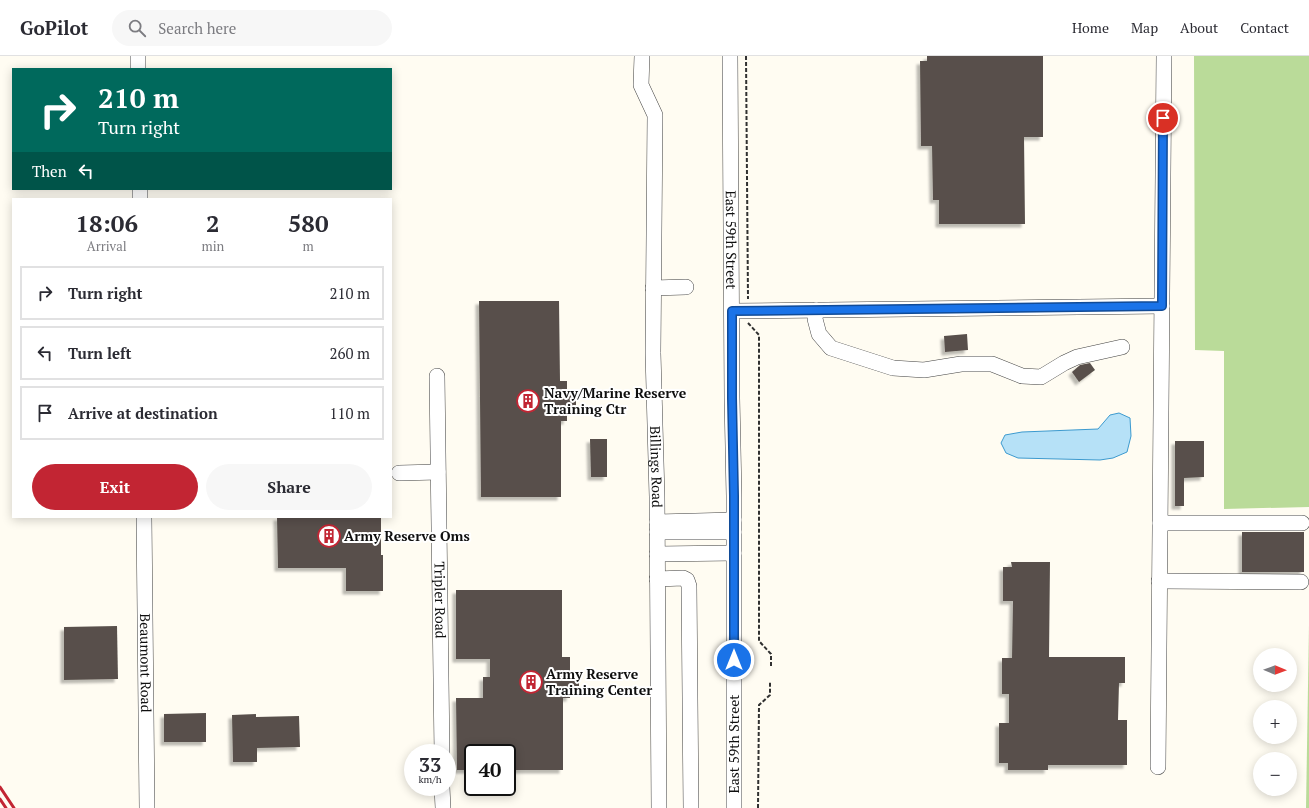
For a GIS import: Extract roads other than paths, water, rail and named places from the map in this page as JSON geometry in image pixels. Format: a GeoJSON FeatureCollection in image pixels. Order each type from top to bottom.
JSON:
{"type":"FeatureCollection","features":[{"type":"Feature","properties":{"kind":"street"},"geometry":{"type":"LineString","coordinates":[[138,56],[138,68]]}},
{"type":"Feature","properties":{"kind":"street","name":"Billings Road"},"geometry":{"type":"LineString","coordinates":[[642,56],[641,85],[656,115],[654,174],[653,353],[657,527],[660,808]]}},
{"type":"Feature","properties":{"kind":"street","name":"East 59th Street"},"geometry":{"type":"LineString","coordinates":[[730,56],[734,526],[734,808]]}},
{"type":"Feature","properties":{"kind":"street"},"geometry":{"type":"LineString","coordinates":[[1158,767],[1164,56]]}},
{"type":"Feature","properties":{"kind":"street"},"geometry":{"type":"LineString","coordinates":[[653,288],[686,287]]}},
{"type":"Feature","properties":{"kind":"street"},"geometry":{"type":"LineString","coordinates":[[732,311],[1162,306]]}},
{"type":"Feature","properties":{"kind":"street"},"geometry":{"type":"LineString","coordinates":[[816,310],[815,319],[819,334],[831,348],[893,368],[924,370],[962,364],[992,364],[1022,376],[1041,377],[1077,357],[1122,347]]}},
{"type":"Feature","properties":{"kind":"street","name":"Tripler Road"},"geometry":{"type":"LineString","coordinates":[[437,376],[442,744]]}},
{"type":"Feature","properties":{"kind":"street"},"geometry":{"type":"LineString","coordinates":[[399,473],[438,472]]}},
{"type":"Feature","properties":{"kind":"street","name":"Beaumont Road"},"geometry":{"type":"LineString","coordinates":[[144,518],[147,808]]}},
{"type":"Feature","properties":{"kind":"street"},"geometry":{"type":"LineString","coordinates":[[1160,523],[1302,523]]}},
{"type":"Feature","properties":{"kind":"street"},"geometry":{"type":"LineString","coordinates":[[657,527],[734,526]]}},
{"type":"Feature","properties":{"kind":"street"},"geometry":{"type":"LineString","coordinates":[[657,554],[734,553]]}},
{"type":"Feature","properties":{"kind":"street"},"geometry":{"type":"LineString","coordinates":[[657,579],[683,578],[687,580],[689,586],[691,808],[686,808]]}},
{"type":"Feature","properties":{"kind":"street"},"geometry":{"type":"LineString","coordinates":[[1159,581],[1301,582]]}},
{"type":"Feature","properties":{"kind":"street"},"geometry":{"type":"LineString","coordinates":[[442,796],[443,808]]}},
{"type":"Feature","properties":{"kind":"water"},"geometry":{"type":"Polygon","coordinates":[[[1119,413],[1130,418],[1131,436],[1127,452],[1113,458],[1100,460],[1018,458],[1006,453],[1001,443],[1005,435],[1022,432],[1098,429],[1110,415],[1119,413]]]}},
{"type":"Feature","properties":{"kind":"railway"},"geometry":{"type":"LineString","coordinates":[[0,787],[14,808]]}},
{"type":"Feature","properties":{"kind":"railway"},"geometry":{"type":"LineString","coordinates":[[0,799],[6,808]]}},
{"type":"Feature","properties":{"kind":"place","name":"Navy/Marine Reserve Training Ctr"},"geometry":{"type":"Point","coordinates":[528,401]}},
{"type":"Feature","properties":{"kind":"place","name":"Army Reserve Oms"},"geometry":{"type":"Point","coordinates":[329,536]}},
{"type":"Feature","properties":{"kind":"place","name":"Army Reserve Training Center"},"geometry":{"type":"Point","coordinates":[531,682]}}]}
